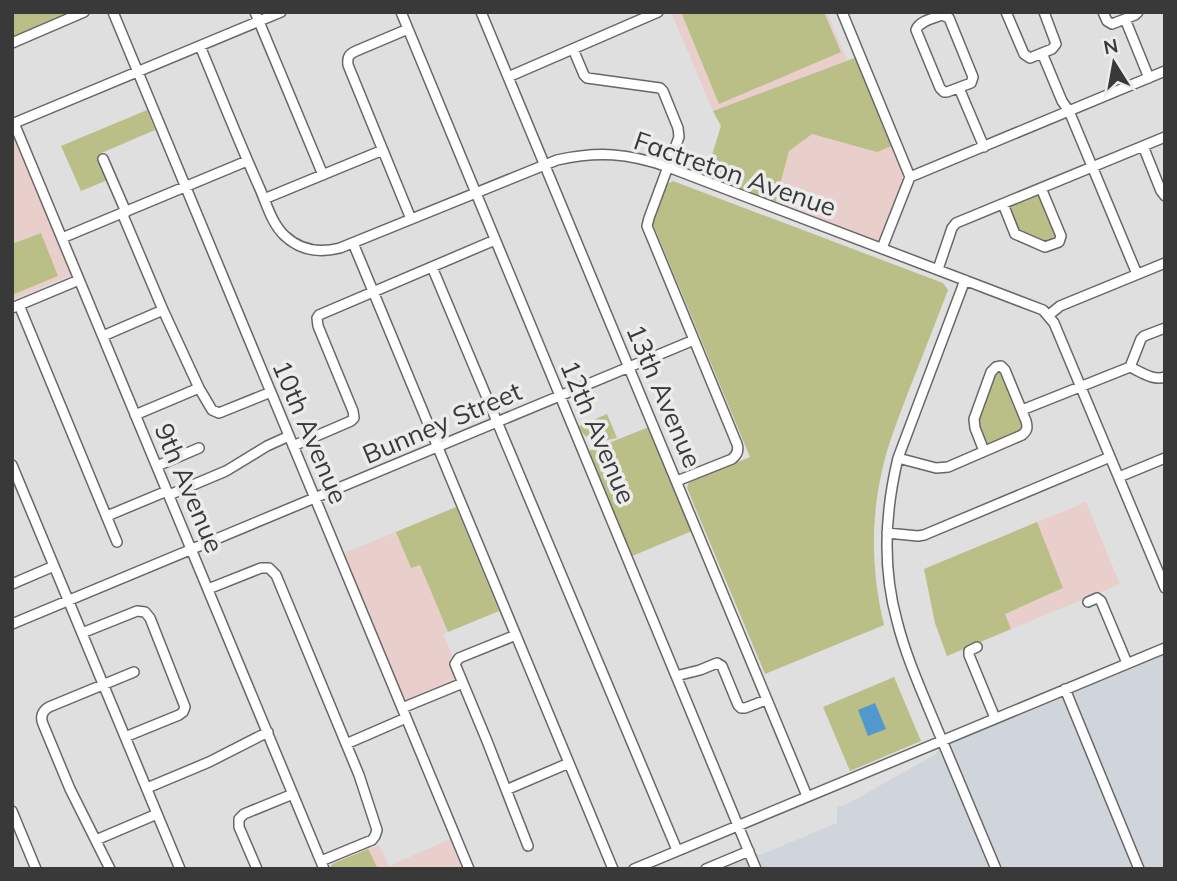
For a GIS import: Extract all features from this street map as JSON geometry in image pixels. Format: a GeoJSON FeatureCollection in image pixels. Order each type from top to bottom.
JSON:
{"type":"FeatureCollection","features":[{"type":"Feature","properties":{"kind":"street"},"geometry":{"type":"LineString","coordinates":[[12,43],[84,12]]}},
{"type":"Feature","properties":{"kind":"street","name":"10th Avenue"},"geometry":{"type":"LineString","coordinates":[[113,12],[468,869]]}},
{"type":"Feature","properties":{"kind":"street"},"geometry":{"type":"LineString","coordinates":[[13,123],[200,46],[257,17],[281,12]]}},
{"type":"Feature","properties":{"kind":"street","name":"12th Avenue"},"geometry":{"type":"LineString","coordinates":[[401,12],[756,869]]}},
{"type":"Feature","properties":{"kind":"street","name":"13th Avenue"},"geometry":{"type":"LineString","coordinates":[[482,12],[807,796]]}},
{"type":"Feature","properties":{"kind":"street"},"geometry":{"type":"LineString","coordinates":[[508,77],[658,12]]}},
{"type":"Feature","properties":{"kind":"street"},"geometry":{"type":"LineString","coordinates":[[842,12],[910,177],[882,248]]}},
{"type":"Feature","properties":{"kind":"street"},"geometry":{"type":"LineString","coordinates":[[1006,12],[1026,57],[1030,58],[1052,49],[1056,44],[1044,12]]}},
{"type":"Feature","properties":{"kind":"street"},"geometry":{"type":"LineString","coordinates":[[1104,12],[1107,21],[1112,24],[1138,12]]}},
{"type":"Feature","properties":{"kind":"street"},"geometry":{"type":"LineString","coordinates":[[929,16],[948,17],[960,43],[973,78],[971,83],[959,88],[947,92],[940,89],[916,30],[929,16]]}},
{"type":"Feature","properties":{"kind":"street"},"geometry":{"type":"LineString","coordinates":[[257,17],[323,175]]}},
{"type":"Feature","properties":{"kind":"street"},"geometry":{"type":"LineString","coordinates":[[1125,19],[1149,78]]}},
{"type":"Feature","properties":{"kind":"street"},"geometry":{"type":"LineString","coordinates":[[408,29],[349,55],[348,65],[411,219]]}},
{"type":"Feature","properties":{"kind":"street","name":"Factreton Avenue"},"geometry":{"type":"LineString","coordinates":[[200,46],[247,161],[278,228],[300,247],[330,250],[353,243],[544,165],[568,158],[604,154],[628,156],[668,167],[1038,307],[1049,315]]}},
{"type":"Feature","properties":{"kind":"street"},"geometry":{"type":"LineString","coordinates":[[573,50],[587,78],[656,86],[663,91],[679,132],[647,226],[738,449],[732,459],[677,481]]}},
{"type":"Feature","properties":{"kind":"street"},"geometry":{"type":"LineString","coordinates":[[1042,54],[1062,103],[1069,111],[1137,274]]}},
{"type":"Feature","properties":{"kind":"street"},"geometry":{"type":"LineString","coordinates":[[910,177],[1165,71]]}},
{"type":"Feature","properties":{"kind":"street"},"geometry":{"type":"LineString","coordinates":[[959,88],[984,147]]}},
{"type":"Feature","properties":{"kind":"street","name":"9th Avenue"},"geometry":{"type":"LineString","coordinates":[[13,123],[323,865]]}},
{"type":"Feature","properties":{"kind":"street"},"geometry":{"type":"LineString","coordinates":[[938,270],[954,224],[1165,136]]}},
{"type":"Feature","properties":{"kind":"street"},"geometry":{"type":"LineString","coordinates":[[1143,146],[1165,195]]}},
{"type":"Feature","properties":{"kind":"street"},"geometry":{"type":"LineString","coordinates":[[264,199],[383,150]]}},
{"type":"Feature","properties":{"kind":"street"},"geometry":{"type":"LineString","coordinates":[[103,159],[163,310],[212,410],[219,414],[271,392]]}},
{"type":"Feature","properties":{"kind":"street"},"geometry":{"type":"LineString","coordinates":[[62,238],[247,161]]}},
{"type":"Feature","properties":{"kind":"street"},"geometry":{"type":"LineString","coordinates":[[1003,204],[1015,234],[1044,246],[1051,246],[1059,242],[1061,236],[1041,188]]}},
{"type":"Feature","properties":{"kind":"street"},"geometry":{"type":"LineString","coordinates":[[293,446],[353,420],[353,411],[318,326],[319,315],[495,240]]}},
{"type":"Feature","properties":{"kind":"street"},"geometry":{"type":"LineString","coordinates":[[353,243],[613,869]]}},
{"type":"Feature","properties":{"kind":"street"},"geometry":{"type":"LineString","coordinates":[[1165,263],[1060,306],[1049,315],[1160,565],[1165,588]]}},
{"type":"Feature","properties":{"kind":"street"},"geometry":{"type":"LineString","coordinates":[[432,267],[677,850]]}},
{"type":"Feature","properties":{"kind":"street"},"geometry":{"type":"LineString","coordinates":[[79,280],[15,306],[117,542]]}},
{"type":"Feature","properties":{"kind":"street"},"geometry":{"type":"LineString","coordinates":[[965,280],[898,458],[887,533],[888,572],[897,623],[912,668],[996,869]]}},
{"type":"Feature","properties":{"kind":"street"},"geometry":{"type":"LineString","coordinates":[[103,336],[163,310]]}},
{"type":"Feature","properties":{"kind":"street"},"geometry":{"type":"LineString","coordinates":[[1022,410],[1130,367],[1141,339],[1165,328]]}},
{"type":"Feature","properties":{"kind":"street","name":"Bunney Street"},"geometry":{"type":"LineString","coordinates":[[12,624],[694,340]]}},
{"type":"Feature","properties":{"kind":"street"},"geometry":{"type":"LineString","coordinates":[[898,458],[936,468],[947,467],[1022,435],[1026,432],[1022,410],[1001,366],[992,372],[974,419],[984,451]]}},
{"type":"Feature","properties":{"kind":"street"},"geometry":{"type":"LineString","coordinates":[[1130,367],[1154,378],[1165,377]]}},
{"type":"Feature","properties":{"kind":"street"},"geometry":{"type":"LineString","coordinates":[[135,415],[199,388]]}},
{"type":"Feature","properties":{"kind":"street"},"geometry":{"type":"LineString","coordinates":[[107,516],[226,471],[289,436]]}},
{"type":"Feature","properties":{"kind":"street"},"geometry":{"type":"LineString","coordinates":[[157,466],[199,448]]}},
{"type":"Feature","properties":{"kind":"street"},"geometry":{"type":"LineString","coordinates":[[887,533],[924,535],[1110,457]]}},
{"type":"Feature","properties":{"kind":"street"},"geometry":{"type":"LineString","coordinates":[[1119,477],[1165,458]]}},
{"type":"Feature","properties":{"kind":"street"},"geometry":{"type":"LineString","coordinates":[[12,465],[180,869]]}},
{"type":"Feature","properties":{"kind":"street"},"geometry":{"type":"LineString","coordinates":[[12,583],[54,566]]}},
{"type":"Feature","properties":{"kind":"street"},"geometry":{"type":"LineString","coordinates":[[208,589],[261,568],[274,571],[359,775],[376,828],[376,834],[370,841],[323,865]]}},
{"type":"Feature","properties":{"kind":"street"},"geometry":{"type":"LineString","coordinates":[[1088,601],[1097,598],[1101,601],[1127,663]]}},
{"type":"Feature","properties":{"kind":"street"},"geometry":{"type":"LineString","coordinates":[[82,633],[140,611],[148,615],[160,642],[185,710],[125,737]]}},
{"type":"Feature","properties":{"kind":"street"},"geometry":{"type":"LineString","coordinates":[[516,635],[457,659],[455,666],[528,846]]}},
{"type":"Feature","properties":{"kind":"street"},"geometry":{"type":"LineString","coordinates":[[977,647],[969,651],[969,655],[995,718]]}},
{"type":"Feature","properties":{"kind":"street"},"geometry":{"type":"LineString","coordinates":[[634,869],[1165,648]]}},
{"type":"Feature","properties":{"kind":"street"},"geometry":{"type":"LineString","coordinates":[[676,676],[717,663],[722,666],[741,708],[766,700]]}},
{"type":"Feature","properties":{"kind":"street"},"geometry":{"type":"LineString","coordinates":[[110,869],[70,789],[42,718],[49,707],[134,672]]}},
{"type":"Feature","properties":{"kind":"street"},"geometry":{"type":"LineString","coordinates":[[402,708],[463,682]]}},
{"type":"Feature","properties":{"kind":"street"},"geometry":{"type":"LineString","coordinates":[[1065,689],[1139,869]]}},
{"type":"Feature","properties":{"kind":"street"},"geometry":{"type":"LineString","coordinates":[[346,744],[406,718]]}},
{"type":"Feature","properties":{"kind":"street"},"geometry":{"type":"LineString","coordinates":[[147,788],[209,762],[268,732]]}},
{"type":"Feature","properties":{"kind":"street"},"geometry":{"type":"LineString","coordinates":[[506,789],[569,763]]}},
{"type":"Feature","properties":{"kind":"street"},"geometry":{"type":"LineString","coordinates":[[257,869],[239,827],[239,819],[244,814],[293,794]]}},
{"type":"Feature","properties":{"kind":"street"},"geometry":{"type":"LineString","coordinates":[[12,811],[36,869]]}},
{"type":"Feature","properties":{"kind":"street"},"geometry":{"type":"LineString","coordinates":[[96,840],[157,814]]}},
{"type":"Feature","properties":{"kind":"street"},"geometry":{"type":"LineString","coordinates":[[706,869],[749,851]]}},
{"type":"Feature","properties":{"kind":"shaded area"},"geometry":{"type":"Polygon","coordinates":[[[671,12],[827,12],[847,60],[860,56],[910,177],[882,248],[704,181],[721,126],[671,12]]]}},
{"type":"Feature","properties":{"kind":"shaded area"},"geometry":{"type":"Polygon","coordinates":[[[12,138],[71,273],[12,300],[12,138]]]}},
{"type":"Feature","properties":{"kind":"shaded area"},"geometry":{"type":"Polygon","coordinates":[[[1086,502],[1120,584],[947,656],[935,623],[924,569],[1086,502]]]}},
{"type":"Feature","properties":{"kind":"shaded area"},"geometry":{"type":"Polygon","coordinates":[[[456,507],[499,611],[443,634],[453,657],[449,659],[456,676],[453,682],[409,700],[404,698],[344,553],[456,507]]]}},
{"type":"Feature","properties":{"kind":"shaded area"},"geometry":{"type":"Polygon","coordinates":[[[1165,648],[1165,869],[706,869],[749,851],[760,855],[837,823],[837,807],[936,754],[942,740],[1165,648]]]}},
{"type":"Feature","properties":{"kind":"shaded area"},"geometry":{"type":"Polygon","coordinates":[[[450,839],[462,869],[330,869],[332,864],[379,845],[389,866],[450,839]]]}},
{"type":"Feature","properties":{"kind":"green space"},"geometry":{"type":"Polygon","coordinates":[[[12,12],[79,12],[12,40],[12,12]]]}},
{"type":"Feature","properties":{"kind":"green space"},"geometry":{"type":"Polygon","coordinates":[[[681,12],[824,12],[841,52],[719,104],[681,12]]]}},
{"type":"Feature","properties":{"kind":"green space"},"geometry":{"type":"Polygon","coordinates":[[[860,56],[897,144],[877,152],[812,134],[789,151],[774,207],[704,181],[721,126],[713,111],[860,56]]]}},
{"type":"Feature","properties":{"kind":"green space"},"geometry":{"type":"Polygon","coordinates":[[[147,110],[155,130],[99,154],[110,179],[81,191],[61,146],[147,110]]]}},
{"type":"Feature","properties":{"kind":"green space"},"geometry":{"type":"Polygon","coordinates":[[[673,181],[943,283],[948,290],[894,430],[878,490],[874,548],[884,625],[765,674],[687,488],[689,482],[750,457],[653,224],[667,184],[673,181]]]}},
{"type":"Feature","properties":{"kind":"green space"},"geometry":{"type":"Polygon","coordinates":[[[1040,193],[1058,236],[1050,244],[1019,234],[1007,206],[1040,193]]]}},
{"type":"Feature","properties":{"kind":"green space"},"geometry":{"type":"Polygon","coordinates":[[[41,233],[58,276],[12,295],[12,244],[41,233]]]}},
{"type":"Feature","properties":{"kind":"green space"},"geometry":{"type":"Polygon","coordinates":[[[1000,369],[1025,429],[989,446],[985,445],[976,421],[994,372],[1000,369]]]}},
{"type":"Feature","properties":{"kind":"green space"},"geometry":{"type":"Polygon","coordinates":[[[607,414],[617,438],[595,441],[582,432],[579,426],[607,414]]]}},
{"type":"Feature","properties":{"kind":"green space"},"geometry":{"type":"Polygon","coordinates":[[[649,427],[692,531],[630,557],[586,452],[649,427]]]}},
{"type":"Feature","properties":{"kind":"green space"},"geometry":{"type":"Polygon","coordinates":[[[456,507],[499,611],[448,632],[420,565],[411,568],[396,532],[456,507]]]}},
{"type":"Feature","properties":{"kind":"green space"},"geometry":{"type":"Polygon","coordinates":[[[1037,522],[1063,588],[1005,614],[1011,629],[947,656],[935,623],[924,569],[1037,522]]]}},
{"type":"Feature","properties":{"kind":"green space"},"geometry":{"type":"Polygon","coordinates":[[[894,677],[921,741],[850,771],[823,707],[894,677]]]}},
{"type":"Feature","properties":{"kind":"green space"},"geometry":{"type":"Polygon","coordinates":[[[368,849],[378,869],[330,869],[332,864],[368,849]]]}},
{"type":"Feature","properties":{"kind":"water"},"geometry":{"type":"Polygon","coordinates":[[[875,703],[886,729],[868,736],[858,710],[875,703]]]}}]}
